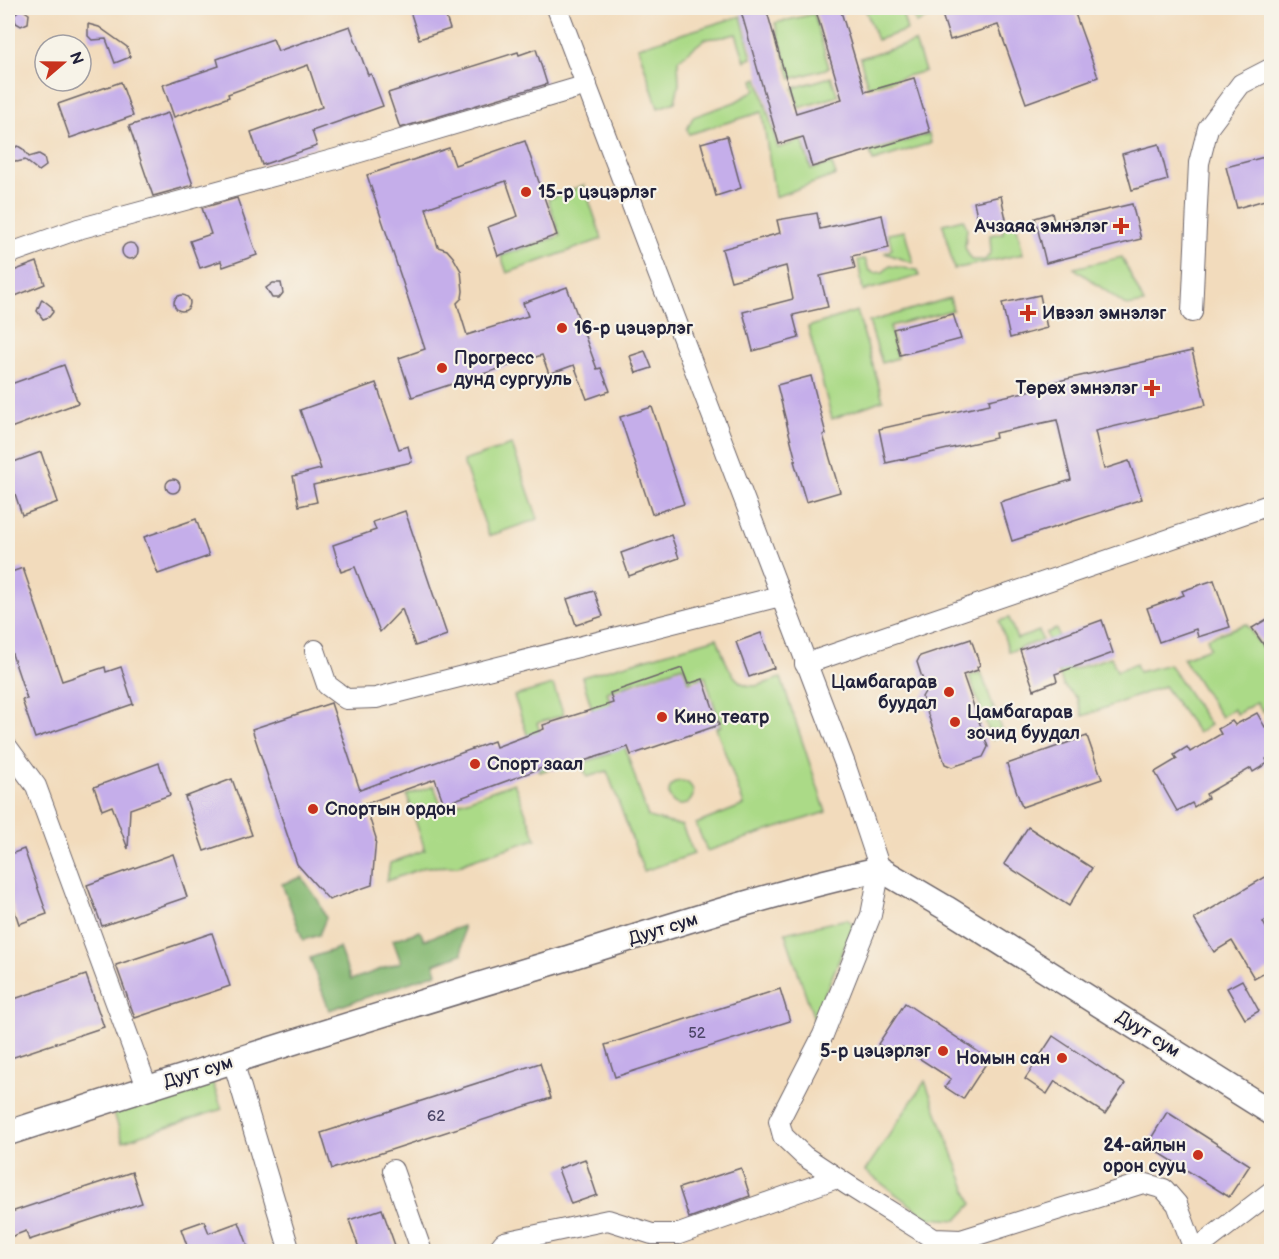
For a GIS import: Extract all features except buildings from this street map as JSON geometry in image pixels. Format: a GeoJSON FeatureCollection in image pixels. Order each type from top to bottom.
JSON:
{"type":"FeatureCollection","features":[{"type":"Feature","properties":{"kind":"main road","name":"Дуут сум"},"geometry":{"type":"LineString","coordinates":[[8,1133],[147,1087],[806,886],[880,869],[1272,1113]]}},
{"type":"Feature","properties":{"kind":"street"},"geometry":{"type":"LineString","coordinates":[[557,8],[845,764],[880,869],[871,915],[823,1035],[779,1121],[783,1136],[804,1156],[934,1239],[961,1240],[1143,1183],[1164,1190],[1177,1204],[1194,1251],[1272,1191]]}},
{"type":"Feature","properties":{"kind":"street"},"geometry":{"type":"LineString","coordinates":[[1192,312],[1199,163],[1208,128],[1240,84],[1272,68]]}},
{"type":"Feature","properties":{"kind":"street"},"geometry":{"type":"LineString","coordinates":[[8,254],[78,229],[336,159],[587,85]]}},
{"type":"Feature","properties":{"kind":"street"},"geometry":{"type":"LineString","coordinates":[[805,664],[1272,504]]}},
{"type":"Feature","properties":{"kind":"street"},"geometry":{"type":"LineString","coordinates":[[315,650],[327,685],[346,699],[376,698],[780,596]]}},
{"type":"Feature","properties":{"kind":"street"},"geometry":{"type":"LineString","coordinates":[[8,748],[36,786],[147,1087]]}},
{"type":"Feature","properties":{"kind":"street"},"geometry":{"type":"LineString","coordinates":[[233,1061],[290,1251]]}},
{"type":"Feature","properties":{"kind":"street"},"geometry":{"type":"LineString","coordinates":[[393,1170],[422,1251]]}},
{"type":"Feature","properties":{"kind":"street"},"geometry":{"type":"LineString","coordinates":[[496,1251],[504,1242],[608,1220],[652,1234],[679,1234],[837,1178]]}},
{"type":"Feature","properties":{"kind":"green space"},"geometry":{"type":"Polygon","coordinates":[[[865,8],[901,8],[907,30],[877,40],[865,8]]]}},
{"type":"Feature","properties":{"kind":"green space"},"geometry":{"type":"Polygon","coordinates":[[[912,8],[936,8],[938,14],[916,23],[912,8]]]}},
{"type":"Feature","properties":{"kind":"green space"},"geometry":{"type":"Polygon","coordinates":[[[814,14],[829,68],[791,79],[775,23],[814,14]]]}},
{"type":"Feature","properties":{"kind":"green space"},"geometry":{"type":"Polygon","coordinates":[[[741,16],[752,58],[745,61],[736,34],[705,39],[678,60],[679,84],[675,102],[658,108],[638,47],[741,16]]]}},
{"type":"Feature","properties":{"kind":"green space"},"geometry":{"type":"Polygon","coordinates":[[[915,42],[925,71],[868,87],[860,58],[915,42]]]}},
{"type":"Feature","properties":{"kind":"green space"},"geometry":{"type":"Polygon","coordinates":[[[831,77],[838,96],[799,108],[793,88],[831,77]]]}},
{"type":"Feature","properties":{"kind":"green space"},"geometry":{"type":"Polygon","coordinates":[[[758,78],[778,148],[802,140],[811,169],[832,164],[836,175],[775,197],[762,112],[689,134],[687,129],[693,117],[735,102],[756,90],[753,80],[758,78]]]}},
{"type":"Feature","properties":{"kind":"green space"},"geometry":{"type":"Polygon","coordinates":[[[929,134],[931,143],[873,161],[870,152],[929,134]]]}},
{"type":"Feature","properties":{"kind":"green space"},"geometry":{"type":"Polygon","coordinates":[[[584,185],[602,239],[507,273],[501,256],[560,236],[548,199],[584,185]]]}},
{"type":"Feature","properties":{"kind":"green space"},"geometry":{"type":"Polygon","coordinates":[[[963,219],[967,228],[965,247],[971,260],[985,260],[991,253],[990,235],[1003,233],[1003,224],[1016,222],[1023,254],[954,269],[943,224],[963,219]]]}},
{"type":"Feature","properties":{"kind":"green space"},"geometry":{"type":"Polygon","coordinates":[[[905,231],[913,263],[885,253],[892,249],[888,234],[905,231]]]}},
{"type":"Feature","properties":{"kind":"green space"},"geometry":{"type":"Polygon","coordinates":[[[1122,257],[1144,303],[1127,306],[1074,268],[1122,257]]]}},
{"type":"Feature","properties":{"kind":"green space"},"geometry":{"type":"Polygon","coordinates":[[[865,259],[869,270],[874,273],[883,272],[890,266],[917,270],[919,276],[863,291],[858,260],[865,259]]]}},
{"type":"Feature","properties":{"kind":"green space"},"geometry":{"type":"Polygon","coordinates":[[[950,298],[953,310],[890,326],[897,358],[882,363],[869,322],[950,298]]]}},
{"type":"Feature","properties":{"kind":"green space"},"geometry":{"type":"Polygon","coordinates":[[[857,311],[883,400],[832,419],[808,327],[857,311]]]}},
{"type":"Feature","properties":{"kind":"green space"},"geometry":{"type":"Polygon","coordinates":[[[512,445],[538,519],[489,536],[463,461],[512,445]]]}},
{"type":"Feature","properties":{"kind":"green space"},"geometry":{"type":"Polygon","coordinates":[[[1009,618],[1017,639],[1039,631],[1042,640],[1009,652],[999,621],[1009,618]]]}},
{"type":"Feature","properties":{"kind":"green space"},"geometry":{"type":"Polygon","coordinates":[[[1246,624],[1271,661],[1271,704],[1263,712],[1257,702],[1237,714],[1233,709],[1221,717],[1183,658],[1210,648],[1207,638],[1246,624]]]}},
{"type":"Feature","properties":{"kind":"green space"},"geometry":{"type":"Polygon","coordinates":[[[1056,629],[1071,670],[1111,657],[1117,671],[1136,664],[1139,672],[1169,664],[1210,725],[1198,733],[1164,686],[1083,716],[1077,698],[1063,685],[1046,633],[1056,629]]]}},
{"type":"Feature","properties":{"kind":"green space"},"geometry":{"type":"Polygon","coordinates":[[[717,638],[729,668],[745,685],[759,685],[781,678],[826,812],[707,851],[696,824],[744,805],[716,728],[721,726],[705,676],[689,682],[683,666],[607,692],[648,817],[682,826],[694,854],[644,871],[607,771],[587,777],[582,763],[610,754],[603,730],[599,731],[582,677],[717,638]]]}},
{"type":"Feature","properties":{"kind":"green space"},"geometry":{"type":"Polygon","coordinates":[[[981,672],[1003,735],[992,740],[969,676],[981,672]]]}},
{"type":"Feature","properties":{"kind":"green space"},"geometry":{"type":"Polygon","coordinates":[[[553,685],[564,715],[537,723],[549,769],[540,772],[514,696],[553,685]]]}},
{"type":"Feature","properties":{"kind":"green space"},"geometry":{"type":"Polygon","coordinates":[[[681,781],[690,784],[693,793],[690,802],[681,805],[672,802],[669,793],[672,784],[681,781]]]}},
{"type":"Feature","properties":{"kind":"green space"},"geometry":{"type":"Polygon","coordinates":[[[514,783],[536,839],[458,866],[425,867],[387,881],[390,863],[425,850],[407,795],[434,786],[442,809],[514,783]]]}},
{"type":"Feature","properties":{"kind":"green space"},"geometry":{"type":"Polygon","coordinates":[[[302,877],[318,900],[326,918],[319,935],[303,940],[282,884],[302,877]]]}},
{"type":"Feature","properties":{"kind":"green space"},"geometry":{"type":"Polygon","coordinates":[[[847,919],[854,925],[814,1019],[785,933],[847,919]]]}},
{"type":"Feature","properties":{"kind":"green space"},"geometry":{"type":"Polygon","coordinates":[[[463,926],[462,954],[434,964],[437,973],[329,1010],[310,958],[339,948],[351,980],[401,962],[393,940],[420,931],[424,940],[463,926]]]}},
{"type":"Feature","properties":{"kind":"green space"},"geometry":{"type":"Polygon","coordinates":[[[212,1081],[222,1109],[123,1141],[114,1113],[212,1081]]]}},
{"type":"Feature","properties":{"kind":"green space"},"geometry":{"type":"Polygon","coordinates":[[[925,1081],[972,1204],[957,1220],[928,1218],[865,1171],[925,1081]]]}},
{"type":"Feature","properties":{"kind":"place","name":"15-р цэцэрлэг"},"geometry":{"type":"Point","coordinates":[526,192]}},
{"type":"Feature","properties":{"kind":"place","name":"Ачзаяа эмнэлэг"},"geometry":{"type":"Point","coordinates":[1121,226]}},
{"type":"Feature","properties":{"kind":"place","name":"Ивээл эмнэлэг"},"geometry":{"type":"Point","coordinates":[1028,313]}},
{"type":"Feature","properties":{"kind":"place","name":"16-р цэцэрлэг"},"geometry":{"type":"Point","coordinates":[562,328]}},
{"type":"Feature","properties":{"kind":"place","name":"Прогресс дунд сургууль"},"geometry":{"type":"Point","coordinates":[442,368]}},
{"type":"Feature","properties":{"kind":"place","name":"Төрөх эмнэлэг"},"geometry":{"type":"Point","coordinates":[1152,388]}},
{"type":"Feature","properties":{"kind":"place","name":"Цамбагарав буудал"},"geometry":{"type":"Point","coordinates":[949,692]}},
{"type":"Feature","properties":{"kind":"place","name":"Кино театр"},"geometry":{"type":"Point","coordinates":[662,717]}},
{"type":"Feature","properties":{"kind":"place","name":"Цамбагарав зочид буудал"},"geometry":{"type":"Point","coordinates":[955,722]}},
{"type":"Feature","properties":{"kind":"place","name":"Спорт заал"},"geometry":{"type":"Point","coordinates":[475,764]}},
{"type":"Feature","properties":{"kind":"place","name":"Спортын ордон"},"geometry":{"type":"Point","coordinates":[313,809]}},
{"type":"Feature","properties":{"kind":"place","name":"5-р цэцэрлэг"},"geometry":{"type":"Point","coordinates":[943,1051]}},
{"type":"Feature","properties":{"kind":"place","name":"Номын сан"},"geometry":{"type":"Point","coordinates":[1062,1058]}},
{"type":"Feature","properties":{"kind":"place","name":"24-айлын орон сууц"},"geometry":{"type":"Point","coordinates":[1198,1155]}}]}
